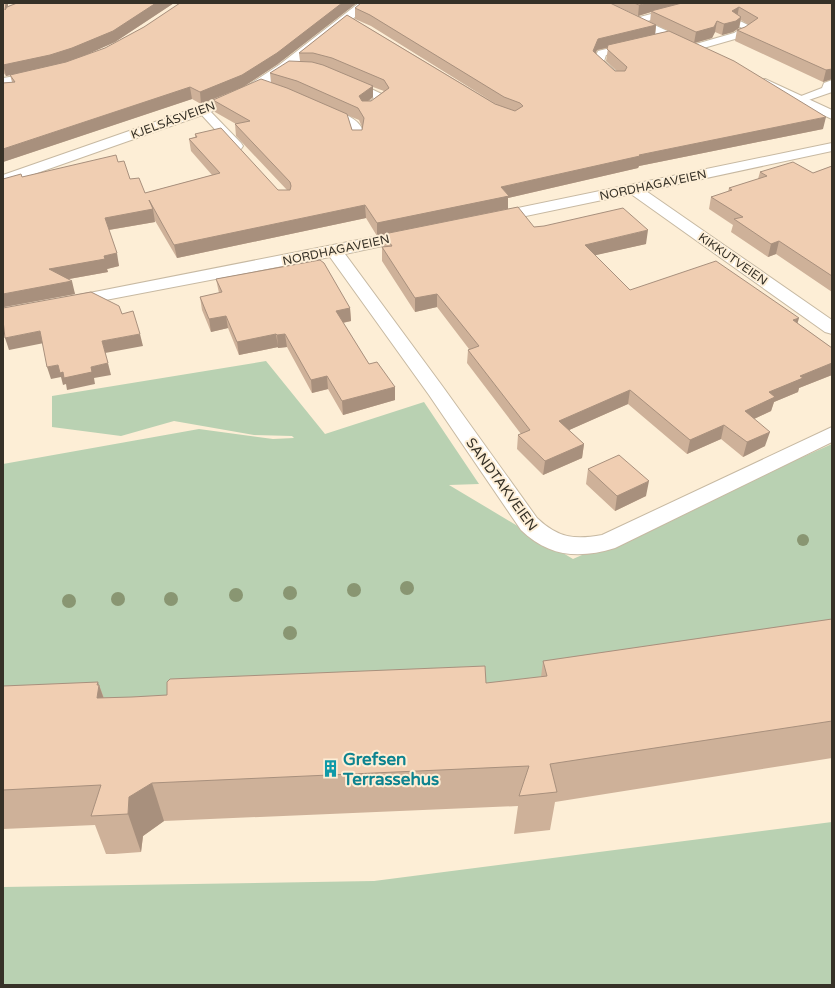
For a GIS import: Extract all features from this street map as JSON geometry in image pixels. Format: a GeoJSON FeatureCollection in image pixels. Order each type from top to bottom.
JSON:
{"type":"FeatureCollection","features":[{"type":"Feature","properties":{"kind":"street","name":"KJELSÅSVEIEN"},"geometry":{"type":"LineString","coordinates":[[3,180],[265,87],[284,68],[350,21],[366,3]]}},
{"type":"Feature","properties":{"kind":"street"},"geometry":{"type":"LineString","coordinates":[[598,3],[707,55]]}},
{"type":"Feature","properties":{"kind":"street"},"geometry":{"type":"LineString","coordinates":[[3,82],[53,73]]}},
{"type":"Feature","properties":{"kind":"street"},"geometry":{"type":"LineString","coordinates":[[757,79],[832,115]]}},
{"type":"Feature","properties":{"kind":"street","name":"NORDHAGAVEIEN"},"geometry":{"type":"LineString","coordinates":[[475,222],[832,147]]}},
{"type":"Feature","properties":{"kind":"street","name":"KIKKUTVEIEN"},"geometry":{"type":"LineString","coordinates":[[634,189],[832,328]]}},
{"type":"Feature","properties":{"kind":"street","name":"NORDHAGAVEIEN"},"geometry":{"type":"LineString","coordinates":[[52,305],[334,251],[428,231]]}},
{"type":"Feature","properties":{"kind":"street","name":"SANDTAKVEIEN"},"geometry":{"type":"LineString","coordinates":[[334,251],[436,391],[529,524],[538,533],[551,542],[579,547],[607,542],[832,434]]}},
{"type":"Feature","properties":{"kind":"lane"},"geometry":{"type":"LineString","coordinates":[[636,21],[685,8]]}},
{"type":"Feature","properties":{"kind":"lane"},"geometry":{"type":"LineString","coordinates":[[693,48],[738,35],[749,28],[736,22]]}},
{"type":"Feature","properties":{"kind":"lane"},"geometry":{"type":"LineString","coordinates":[[654,40],[668,37]]}},
{"type":"Feature","properties":{"kind":"lane"},"geometry":{"type":"LineString","coordinates":[[619,79],[598,62],[602,53],[639,44]]}},
{"type":"Feature","properties":{"kind":"lane"},"geometry":{"type":"LineString","coordinates":[[284,68],[298,69]]}},
{"type":"Feature","properties":{"kind":"lane"},"geometry":{"type":"LineString","coordinates":[[341,79],[382,98],[366,109]]}},
{"type":"Feature","properties":{"kind":"lane"},"geometry":{"type":"LineString","coordinates":[[800,100],[828,90],[828,85],[832,83]]}},
{"type":"Feature","properties":{"kind":"lane"},"geometry":{"type":"LineString","coordinates":[[314,105],[354,123],[357,129],[357,138]]}},
{"type":"Feature","properties":{"kind":"lane"},"geometry":{"type":"LineString","coordinates":[[203,110],[243,153]]}},
{"type":"Feature","properties":{"kind":"green space"},"geometry":{"type":"Polygon","coordinates":[[[266,361],[325,434],[424,402],[479,484],[449,485],[573,559],[832,444],[832,676],[3,732],[3,464],[199,429],[273,439],[294,438],[292,436],[254,435],[174,421],[121,436],[52,427],[52,396],[266,361]]]}},
{"type":"Feature","properties":{"kind":"green space"},"geometry":{"type":"Polygon","coordinates":[[[832,822],[832,985],[3,985],[3,887],[374,881],[832,822]]]}},
{"type":"Feature","properties":{"kind":"building"},"geometry":{"type":"Polygon","coordinates":[[[3,3],[6,3],[5,10],[7,7],[17,3],[156,3],[113,31],[72,48],[50,55],[3,65],[3,3]]]}},
{"type":"Feature","properties":{"kind":"building"},"geometry":{"type":"Polygon","coordinates":[[[180,3],[342,3],[277,53],[242,75],[200,92],[190,87],[3,149],[3,83],[15,82],[10,75],[66,62],[105,48],[144,27],[180,3]]]}},
{"type":"Feature","properties":{"kind":"building"},"geometry":{"type":"Polygon","coordinates":[[[361,3],[610,3],[656,25],[598,39],[593,51],[615,71],[625,71],[627,67],[607,49],[608,45],[669,31],[734,61],[826,117],[639,155],[640,156],[501,187],[509,196],[377,223],[365,205],[174,245],[149,200],[153,209],[105,218],[117,253],[104,256],[105,259],[49,269],[72,281],[3,294],[3,179],[21,174],[22,177],[116,155],[118,162],[124,161],[130,179],[139,178],[145,193],[220,173],[189,139],[197,137],[195,134],[221,128],[278,190],[290,190],[290,182],[235,124],[250,121],[213,100],[261,79],[287,88],[347,114],[352,130],[362,130],[364,118],[358,108],[297,81],[270,73],[289,61],[312,62],[323,65],[373,86],[359,96],[362,101],[371,101],[389,88],[384,80],[332,58],[313,53],[299,53],[347,15],[495,104],[515,111],[523,106],[520,103],[504,97],[370,15],[355,8],[361,3]]]}},
{"type":"Feature","properties":{"kind":"building"},"geometry":{"type":"Polygon","coordinates":[[[634,3],[648,3],[639,5],[634,3]]]}},
{"type":"Feature","properties":{"kind":"building"},"geometry":{"type":"Polygon","coordinates":[[[682,3],[832,3],[832,69],[826,70],[737,30],[745,27],[758,18],[739,7],[732,11],[741,17],[736,21],[724,24],[717,21],[714,27],[696,32],[651,11],[682,3]]]}},
{"type":"Feature","properties":{"kind":"building"},"geometry":{"type":"Polygon","coordinates":[[[793,162],[813,173],[832,166],[832,276],[779,241],[771,244],[734,219],[743,217],[711,197],[732,190],[729,188],[767,176],[760,172],[793,162]]]}},
{"type":"Feature","properties":{"kind":"building"},"geometry":{"type":"Polygon","coordinates":[[[518,207],[534,227],[623,208],[648,230],[585,245],[630,290],[716,261],[799,318],[793,320],[832,348],[832,363],[800,376],[803,378],[769,392],[775,397],[745,411],[770,432],[747,442],[724,425],[690,440],[630,390],[559,421],[584,444],[545,461],[518,435],[530,430],[468,350],[479,346],[437,294],[415,298],[382,247],[392,246],[384,234],[518,207]]]}},
{"type":"Feature","properties":{"kind":"building"},"geometry":{"type":"Polygon","coordinates":[[[320,260],[324,263],[350,308],[336,311],[369,364],[377,362],[395,387],[342,401],[327,376],[311,380],[285,334],[276,334],[237,342],[226,316],[209,319],[200,297],[222,292],[216,279],[320,260]]]}},
{"type":"Feature","properties":{"kind":"building"},"geometry":{"type":"Polygon","coordinates":[[[91,292],[119,306],[122,314],[133,311],[140,334],[102,341],[108,363],[91,367],[92,372],[64,378],[63,372],[60,373],[58,365],[47,367],[40,331],[5,338],[3,308],[91,292]]]}},
{"type":"Feature","properties":{"kind":"building"},"geometry":{"type":"Polygon","coordinates":[[[619,455],[649,481],[617,496],[588,469],[619,455]]]}},
{"type":"Feature","properties":{"kind":"building"},"geometry":{"type":"Polygon","coordinates":[[[832,619],[832,721],[550,764],[557,792],[519,796],[529,766],[152,783],[129,797],[128,814],[91,816],[101,785],[3,790],[3,686],[98,682],[97,698],[132,697],[167,695],[167,682],[170,679],[485,666],[486,683],[547,676],[543,661],[832,619]]]}},
{"type":"Feature","properties":{"kind":"place","name":"Grefsen Terrassehus"},"geometry":{"type":"Point","coordinates":[330,769]}}]}
